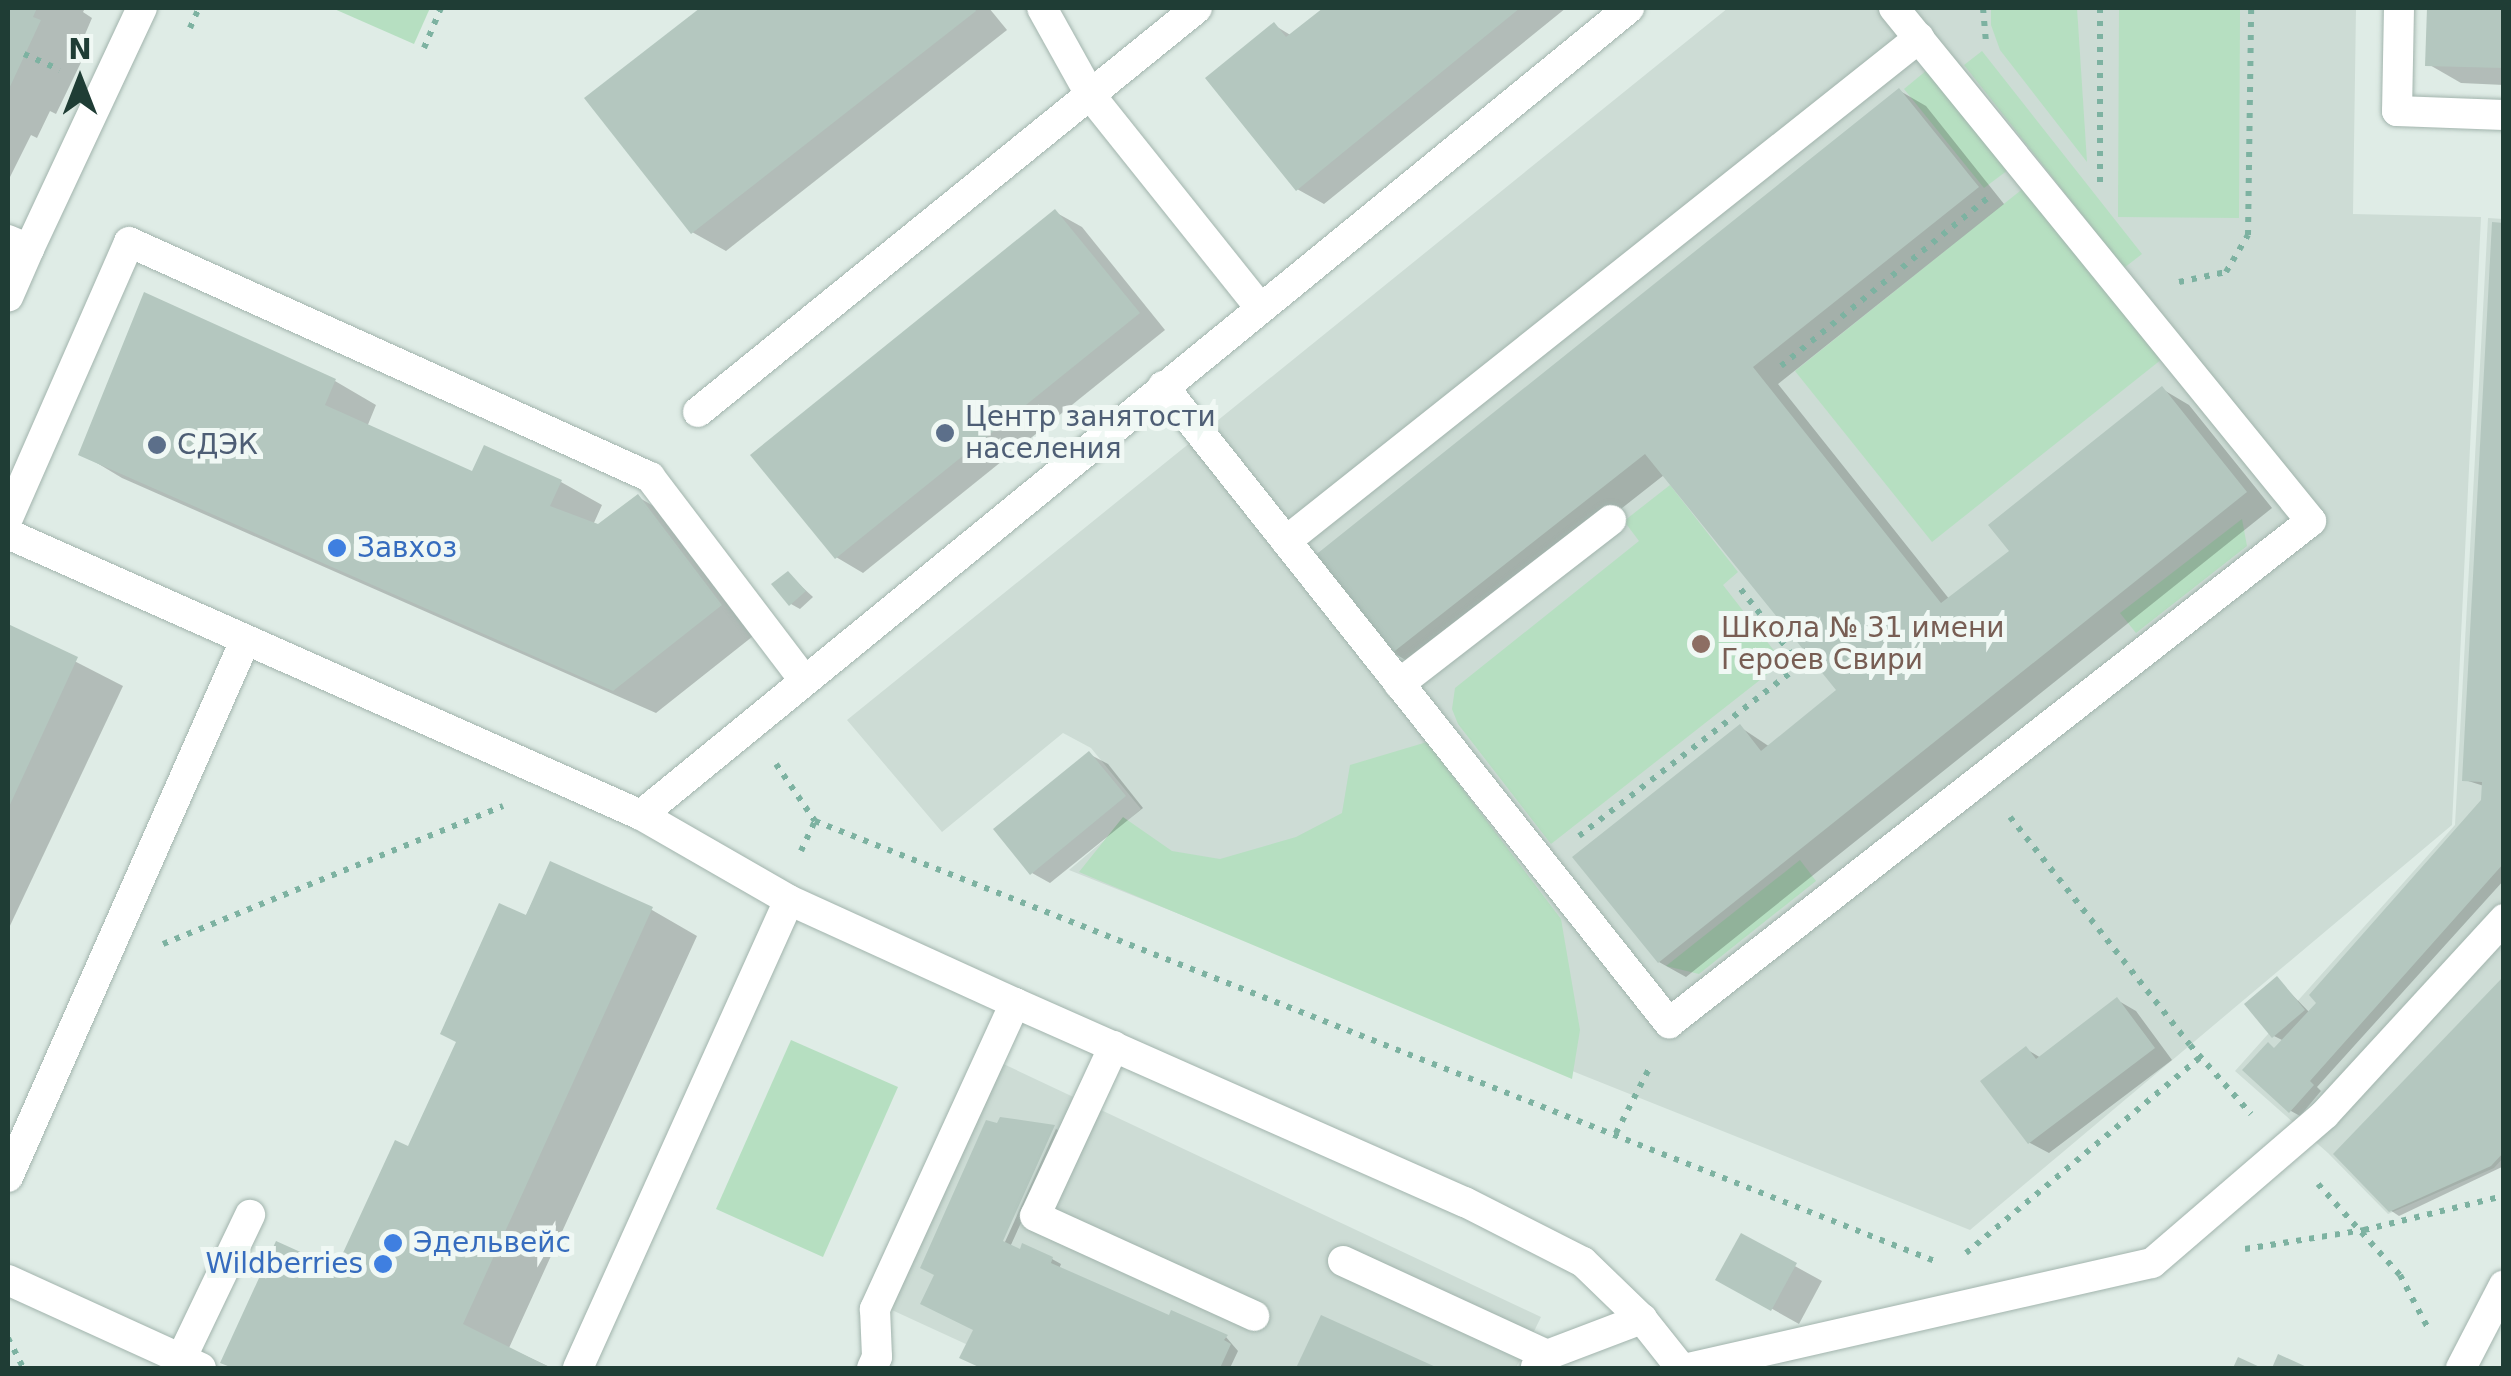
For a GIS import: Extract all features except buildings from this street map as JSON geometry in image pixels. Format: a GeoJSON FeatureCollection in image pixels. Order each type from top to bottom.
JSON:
{"type":"FeatureCollection","features":[{"type":"Feature","properties":{"kind":"street"},"geometry":{"type":"LineString","coordinates":[[8,296],[18,244],[142,8]]}},
{"type":"Feature","properties":{"kind":"street"},"geometry":{"type":"LineString","coordinates":[[1042,8],[1090,96],[1260,308]]}},
{"type":"Feature","properties":{"kind":"street"},"geometry":{"type":"LineString","coordinates":[[698,412],[1197,8]]}},
{"type":"Feature","properties":{"kind":"street"},"geometry":{"type":"LineString","coordinates":[[641,815],[1629,8]]}},
{"type":"Feature","properties":{"kind":"street"},"geometry":{"type":"LineString","coordinates":[[1163,386],[1669,1023],[2311,521],[1894,8]]}},
{"type":"Feature","properties":{"kind":"street"},"geometry":{"type":"LineString","coordinates":[[2400,8],[2397,111],[2504,115]]}},
{"type":"Feature","properties":{"kind":"street"},"geometry":{"type":"LineString","coordinates":[[1286,541],[1919,38]]}},
{"type":"Feature","properties":{"kind":"street"},"geometry":{"type":"LineString","coordinates":[[8,518],[129,242],[650,478],[804,680]]}},
{"type":"Feature","properties":{"kind":"street"},"geometry":{"type":"LineString","coordinates":[[1399,684],[1611,520]]}},
{"type":"Feature","properties":{"kind":"street"},"geometry":{"type":"LineString","coordinates":[[8,534],[641,815],[789,900],[1465,1202],[1583,1262],[1642,1319],[1681,1368]]}},
{"type":"Feature","properties":{"kind":"street"},"geometry":{"type":"LineString","coordinates":[[8,1177],[244,640]]}},
{"type":"Feature","properties":{"kind":"street"},"geometry":{"type":"LineString","coordinates":[[578,1368],[789,900]]}},
{"type":"Feature","properties":{"kind":"street"},"geometry":{"type":"LineString","coordinates":[[1689,1368],[2152,1263],[2325,1114],[2504,919]]}},
{"type":"Feature","properties":{"kind":"street"},"geometry":{"type":"LineString","coordinates":[[884,1365],[875,1308],[1015,1002]]}},
{"type":"Feature","properties":{"kind":"street"},"geometry":{"type":"LineString","coordinates":[[1114,1046],[1036,1216],[1254,1316]]}},
{"type":"Feature","properties":{"kind":"street"},"geometry":{"type":"LineString","coordinates":[[8,1280],[191,1364],[250,1216]]}},
{"type":"Feature","properties":{"kind":"street"},"geometry":{"type":"LineString","coordinates":[[1343,1261],[1541,1362],[1642,1319]]}},
{"type":"Feature","properties":{"kind":"street"},"geometry":{"type":"LineString","coordinates":[[2461,1368],[2504,1285]]}},
{"type":"Feature","properties":{"kind":"path"},"geometry":{"type":"LineString","coordinates":[[424,48],[442,8]]}},
{"type":"Feature","properties":{"kind":"path"},"geometry":{"type":"LineString","coordinates":[[1983,8],[1984,34],[1992,53]]}},
{"type":"Feature","properties":{"kind":"path"},"geometry":{"type":"LineString","coordinates":[[2088,178],[2100,194],[2100,8]]}},
{"type":"Feature","properties":{"kind":"path"},"geometry":{"type":"LineString","coordinates":[[2172,282],[2198,282],[2226,272],[2248,235],[2252,8]]}},
{"type":"Feature","properties":{"kind":"path"},"geometry":{"type":"LineString","coordinates":[[24,54],[67,73]]}},
{"type":"Feature","properties":{"kind":"path"},"geometry":{"type":"LineString","coordinates":[[1781,366],[2026,167]]}},
{"type":"Feature","properties":{"kind":"path"},"geometry":{"type":"LineString","coordinates":[[1542,864],[1800,665],[1739,586]]}},
{"type":"Feature","properties":{"kind":"path"},"geometry":{"type":"LineString","coordinates":[[772,757],[816,820],[1950,1266]]}},
{"type":"Feature","properties":{"kind":"path"},"geometry":{"type":"LineString","coordinates":[[1981,780],[2200,1056],[2284,1151],[2364,1230],[2400,1275],[2432,1337]]}},
{"type":"Feature","properties":{"kind":"path"},"geometry":{"type":"LineString","coordinates":[[101,969],[509,804]]}},
{"type":"Feature","properties":{"kind":"path"},"geometry":{"type":"LineString","coordinates":[[1616,1133],[1638,1096],[1669,1023]]}},
{"type":"Feature","properties":{"kind":"path"},"geometry":{"type":"LineString","coordinates":[[1964,1254],[2200,1056]]}},
{"type":"Feature","properties":{"kind":"path"},"geometry":{"type":"LineString","coordinates":[[2229,1251],[2364,1230],[2504,1196]]}},
{"type":"Feature","properties":{"kind":"path"},"geometry":{"type":"LineString","coordinates":[[8,1338],[23,1368]]}},
{"type":"Feature","properties":{"kind":"shaded area","name":"Школа № 31 имени Героев Свири"},"geometry":{"type":"Polygon","coordinates":[[[1728,8],[2356,8],[2353,214],[2481,217],[2452,825],[1970,1230],[1069,870],[1141,809],[1091,748],[1063,733],[942,832],[847,720],[1728,8]]]}},
{"type":"Feature","properties":{"kind":"shaded area"},"geometry":{"type":"Polygon","coordinates":[[[2488,218],[2503,219],[2503,1158],[2494,1168],[2388,1214],[2328,1153],[2235,1071],[2455,825],[2488,218]]]}},
{"type":"Feature","properties":{"kind":"shaded area"},"geometry":{"type":"Polygon","coordinates":[[[995,1060],[1541,1317],[1516,1368],[1018,1368],[881,1305],[995,1060]]]}},
{"type":"Feature","properties":{"kind":"green space"},"geometry":{"type":"Polygon","coordinates":[[[332,8],[430,8],[414,44],[332,8]]]}},
{"type":"Feature","properties":{"kind":"green space"},"geometry":{"type":"Polygon","coordinates":[[[1991,8],[2077,8],[2087,162],[2000,50],[1991,25],[1991,8]]]}},
{"type":"Feature","properties":{"kind":"green space"},"geometry":{"type":"Polygon","coordinates":[[[2119,8],[2240,8],[2239,218],[2118,217],[2119,8]]]}},
{"type":"Feature","properties":{"kind":"green space"},"geometry":{"type":"Polygon","coordinates":[[[1982,51],[2142,254],[2124,268],[1964,65],[1982,51]]]}},
{"type":"Feature","properties":{"kind":"green space"},"geometry":{"type":"Polygon","coordinates":[[[1927,70],[2008,170],[1984,188],[1904,89],[1927,70]]]}},
{"type":"Feature","properties":{"kind":"green space"},"geometry":{"type":"Polygon","coordinates":[[[2025,187],[2162,359],[1932,542],[1795,371],[2025,187]]]}},
{"type":"Feature","properties":{"kind":"green space"},"geometry":{"type":"Polygon","coordinates":[[[1670,485],[1738,572],[1723,585],[1783,662],[1551,844],[1458,724],[1452,709],[1455,688],[1639,541],[1624,521],[1670,485]]]}},
{"type":"Feature","properties":{"kind":"green space"},"geometry":{"type":"Polygon","coordinates":[[[2242,519],[2247,546],[2136,633],[2120,613],[2242,519]]]}},
{"type":"Feature","properties":{"kind":"green space"},"geometry":{"type":"Polygon","coordinates":[[[1427,742],[1561,919],[1580,1030],[1572,1079],[1079,872],[1123,817],[1172,851],[1220,859],[1296,837],[1342,813],[1350,765],[1427,742]]]}},
{"type":"Feature","properties":{"kind":"green space"},"geometry":{"type":"Polygon","coordinates":[[[1800,860],[1816,881],[1699,974],[1666,966],[1800,860]]]}},
{"type":"Feature","properties":{"kind":"green space"},"geometry":{"type":"Polygon","coordinates":[[[791,1040],[898,1087],[823,1257],[716,1209],[791,1040]]]}},
{"type":"Feature","properties":{"kind":"place","name":"Центр занятости населения"},"geometry":{"type":"Point","coordinates":[945,433]}},
{"type":"Feature","properties":{"kind":"place","name":"СДЭК"},"geometry":{"type":"Point","coordinates":[157,445]}},
{"type":"Feature","properties":{"kind":"place","name":"Завхоз"},"geometry":{"type":"Point","coordinates":[337,548]}},
{"type":"Feature","properties":{"kind":"place","name":"Школа № 31 имени Героев Свири"},"geometry":{"type":"Point","coordinates":[1701,644]}},
{"type":"Feature","properties":{"kind":"place","name":"Эдельвейс"},"geometry":{"type":"Point","coordinates":[393,1243]}},
{"type":"Feature","properties":{"kind":"place","name":"Wildberries"},"geometry":{"type":"Point","coordinates":[383,1264]}}]}
